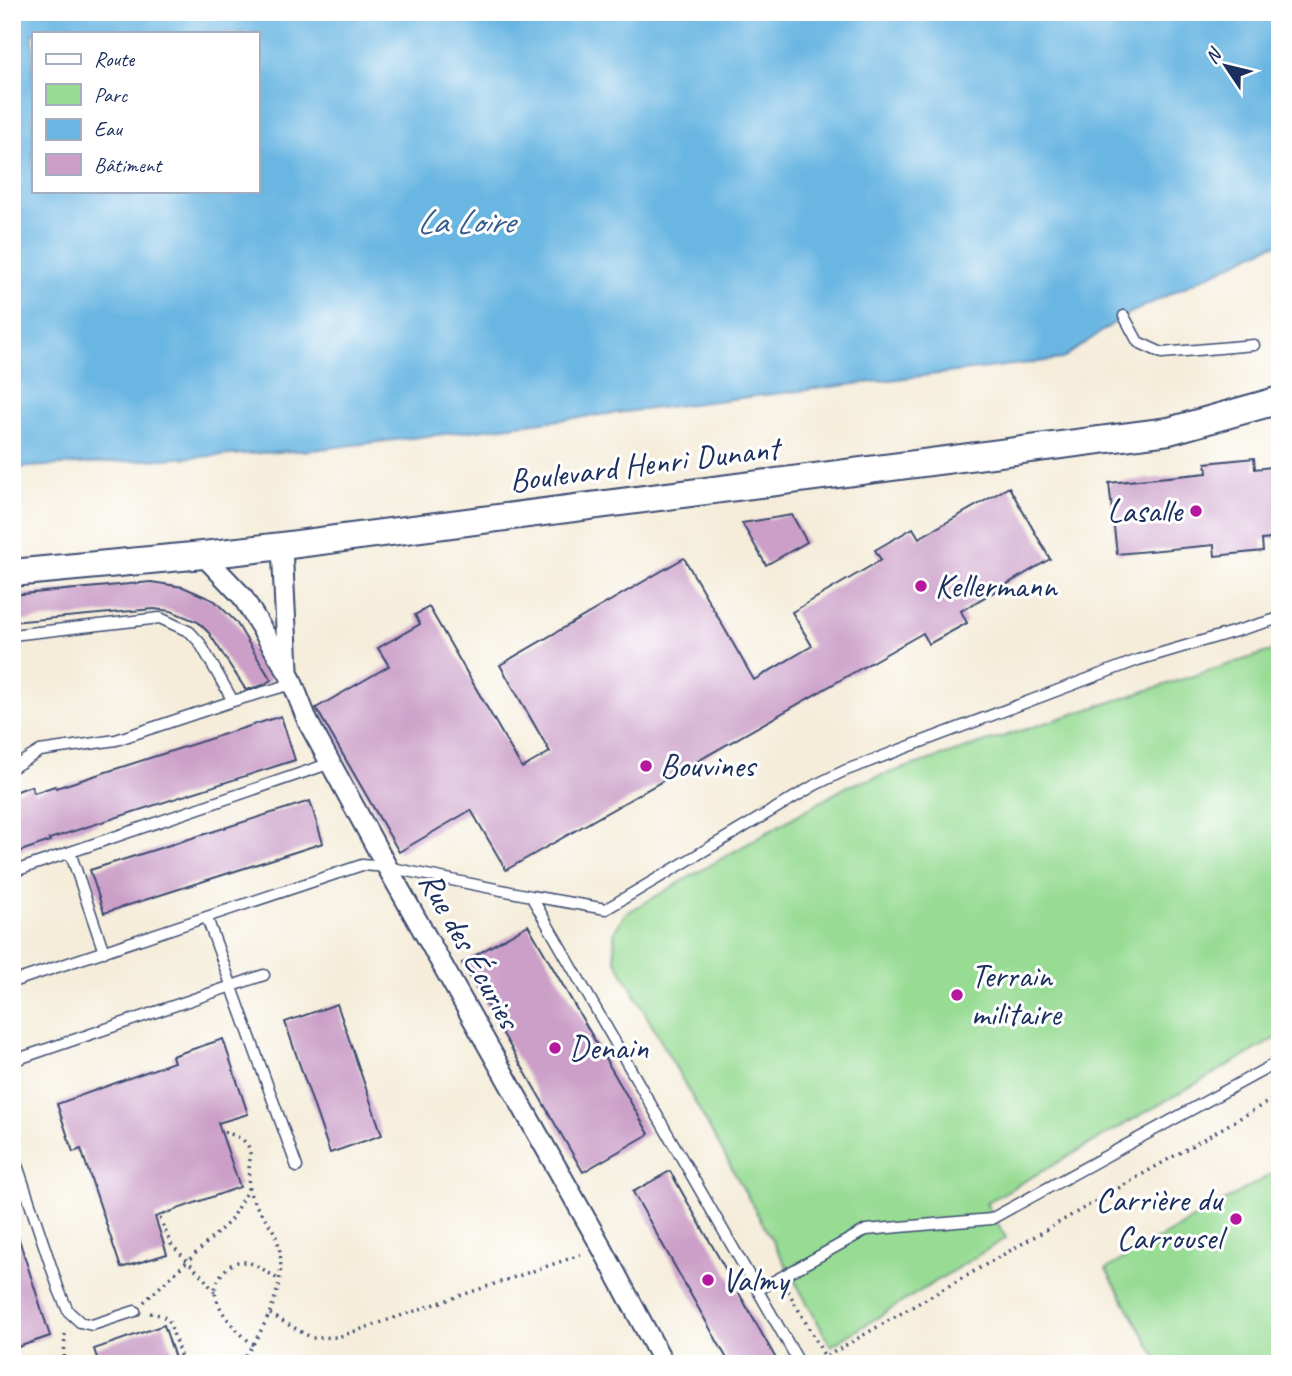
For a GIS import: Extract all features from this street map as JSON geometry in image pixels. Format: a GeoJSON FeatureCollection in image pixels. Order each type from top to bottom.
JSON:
{"type":"FeatureCollection","features":[{"type":"Feature","properties":{"kind":"main road","name":"Boulevard Henri Dunant"},"geometry":{"type":"LineString","coordinates":[[12,573],[282,546],[1169,431],[1280,400]]}},
{"type":"Feature","properties":{"kind":"street","name":"Rue des Écuries"},"geometry":{"type":"LineString","coordinates":[[282,546],[291,679]]}},
{"type":"Feature","properties":{"kind":"street","name":"Rue des Écuries"},"geometry":{"type":"LineString","coordinates":[[203,555],[242,596],[291,679],[308,722],[664,1364]]}},
{"type":"Feature","properties":{"kind":"lane"},"geometry":{"type":"LineString","coordinates":[[1124,316],[1138,342],[1162,353],[1254,345]]}},
{"type":"Feature","properties":{"kind":"lane"},"geometry":{"type":"LineString","coordinates":[[12,635],[160,618],[190,632],[200,643],[233,701]]}},
{"type":"Feature","properties":{"kind":"lane"},"geometry":{"type":"LineString","coordinates":[[12,982],[362,865],[387,867],[606,908],[815,785],[844,771],[1138,660],[1280,618]]}},
{"type":"Feature","properties":{"kind":"lane"},"geometry":{"type":"LineString","coordinates":[[12,768],[40,751],[116,740],[291,679]]}},
{"type":"Feature","properties":{"kind":"lane"},"geometry":{"type":"LineString","coordinates":[[12,872],[331,763]]}},
{"type":"Feature","properties":{"kind":"lane"},"geometry":{"type":"LineString","coordinates":[[70,852],[104,952]]}},
{"type":"Feature","properties":{"kind":"lane"},"geometry":{"type":"LineString","coordinates":[[531,896],[800,1364]]}},
{"type":"Feature","properties":{"kind":"lane"},"geometry":{"type":"LineString","coordinates":[[207,918],[297,1167]]}},
{"type":"Feature","properties":{"kind":"lane"},"geometry":{"type":"LineString","coordinates":[[12,1061],[264,975]]}},
{"type":"Feature","properties":{"kind":"lane"},"geometry":{"type":"LineString","coordinates":[[758,1290],[866,1230],[990,1219],[1280,1061]]}},
{"type":"Feature","properties":{"kind":"lane"},"geometry":{"type":"LineString","coordinates":[[12,1150],[68,1311],[80,1322],[92,1325],[135,1311]]}},
{"type":"Feature","properties":{"kind":"path"},"geometry":{"type":"LineString","coordinates":[[814,1364],[1280,1095]]}},
{"type":"Feature","properties":{"kind":"path"},"geometry":{"type":"LineString","coordinates":[[224,1132],[246,1142],[250,1150],[249,1187],[252,1198],[275,1234],[281,1252],[279,1280],[270,1314],[239,1364]]}},
{"type":"Feature","properties":{"kind":"path"},"geometry":{"type":"LineString","coordinates":[[135,1311],[230,1221],[249,1187]]}},
{"type":"Feature","properties":{"kind":"path"},"geometry":{"type":"LineString","coordinates":[[160,1218],[171,1244],[215,1293],[220,1308],[233,1326],[253,1345]]}},
{"type":"Feature","properties":{"kind":"path"},"geometry":{"type":"LineString","coordinates":[[270,1314],[312,1338],[338,1337],[602,1248]]}},
{"type":"Feature","properties":{"kind":"path"},"geometry":{"type":"LineString","coordinates":[[215,1293],[222,1274],[238,1262],[252,1264],[279,1280]]}},
{"type":"Feature","properties":{"kind":"path"},"geometry":{"type":"LineString","coordinates":[[780,1277],[829,1364]]}},
{"type":"Feature","properties":{"kind":"path"},"geometry":{"type":"LineString","coordinates":[[64,1364],[68,1311]]}},
{"type":"Feature","properties":{"kind":"path"},"geometry":{"type":"LineString","coordinates":[[135,1311],[160,1315],[169,1320],[180,1355],[186,1364]]}},
{"type":"Feature","properties":{"kind":"green space","name":"Terrain militaire"},"geometry":{"type":"Polygon","coordinates":[[[1280,648],[1280,1036],[986,1203],[1006,1238],[831,1346],[615,959],[614,932],[625,914],[848,786],[1280,648]]]}},
{"type":"Feature","properties":{"kind":"green space","name":"Carrière du Carrousel"},"geometry":{"type":"Polygon","coordinates":[[[1280,1169],[1280,1364],[1160,1364],[1106,1269],[1280,1169]]]}},
{"type":"Feature","properties":{"kind":"water","name":"La Loire"},"geometry":{"type":"Polygon","coordinates":[[[12,12],[1280,12],[1280,244],[1272,245],[1124,316],[1062,359],[312,450],[12,468],[12,12]]]}},
{"type":"Feature","properties":{"kind":"building","name":"Lasalle"},"geometry":{"type":"Polygon","coordinates":[[[1254,458],[1255,469],[1280,466],[1280,538],[1262,540],[1263,551],[1215,556],[1214,545],[1117,554],[1109,483],[1207,473],[1206,463],[1254,458]]]}},
{"type":"Feature","properties":{"kind":"building"},"geometry":{"type":"Polygon","coordinates":[[[1009,487],[1050,559],[961,611],[967,623],[929,644],[923,633],[506,870],[471,810],[399,852],[316,708],[389,666],[378,648],[420,624],[415,615],[429,607],[522,768],[550,752],[500,665],[684,558],[754,680],[812,646],[792,612],[881,560],[875,550],[913,528],[919,538],[1009,487]]]}},
{"type":"Feature","properties":{"kind":"building"},"geometry":{"type":"Polygon","coordinates":[[[792,515],[807,542],[766,565],[742,523],[792,515]]]}},
{"type":"Feature","properties":{"kind":"building"},"geometry":{"type":"Polygon","coordinates":[[[151,582],[183,587],[215,601],[236,622],[271,680],[246,690],[209,633],[198,622],[171,611],[154,609],[12,622],[12,595],[151,582]]]}},
{"type":"Feature","properties":{"kind":"building"},"geometry":{"type":"Polygon","coordinates":[[[281,716],[295,760],[49,839],[50,841],[12,854],[12,793],[31,786],[34,793],[55,786],[56,788],[281,716]]]}},
{"type":"Feature","properties":{"kind":"building"},"geometry":{"type":"Polygon","coordinates":[[[310,801],[323,843],[104,913],[90,870],[310,801]]]}},
{"type":"Feature","properties":{"kind":"building","name":"Denain"},"geometry":{"type":"Polygon","coordinates":[[[528,925],[649,1134],[583,1172],[462,963],[528,925]]]}},
{"type":"Feature","properties":{"kind":"building"},"geometry":{"type":"Polygon","coordinates":[[[337,1004],[382,1135],[330,1153],[285,1022],[337,1004]]]}},
{"type":"Feature","properties":{"kind":"building"},"geometry":{"type":"Polygon","coordinates":[[[223,1039],[248,1114],[218,1123],[240,1187],[155,1217],[167,1254],[121,1268],[81,1149],[73,1152],[57,1104],[174,1062],[172,1056],[223,1039]]]}},
{"type":"Feature","properties":{"kind":"building","name":"Valmy"},"geometry":{"type":"Polygon","coordinates":[[[670,1171],[779,1364],[730,1364],[633,1192],[670,1171]]]}},
{"type":"Feature","properties":{"kind":"building"},"geometry":{"type":"Polygon","coordinates":[[[16,1230],[50,1336],[12,1349],[12,1231],[16,1230]]]}},
{"type":"Feature","properties":{"kind":"building"},"geometry":{"type":"Polygon","coordinates":[[[164,1325],[177,1364],[99,1364],[94,1349],[164,1325]]]}},
{"type":"Feature","properties":{"kind":"place","name":"Lasalle"},"geometry":{"type":"Point","coordinates":[1196,511]}},
{"type":"Feature","properties":{"kind":"place","name":"Kellermann"},"geometry":{"type":"Point","coordinates":[921,586]}},
{"type":"Feature","properties":{"kind":"place","name":"Bouvines"},"geometry":{"type":"Point","coordinates":[646,766]}},
{"type":"Feature","properties":{"kind":"place","name":"Terrain militaire"},"geometry":{"type":"Point","coordinates":[957,995]}},
{"type":"Feature","properties":{"kind":"place","name":"Denain"},"geometry":{"type":"Point","coordinates":[555,1048]}},
{"type":"Feature","properties":{"kind":"place","name":"Carrière du Carrousel"},"geometry":{"type":"Point","coordinates":[1236,1219]}},
{"type":"Feature","properties":{"kind":"place","name":"Valmy"},"geometry":{"type":"Point","coordinates":[708,1280]}}]}
